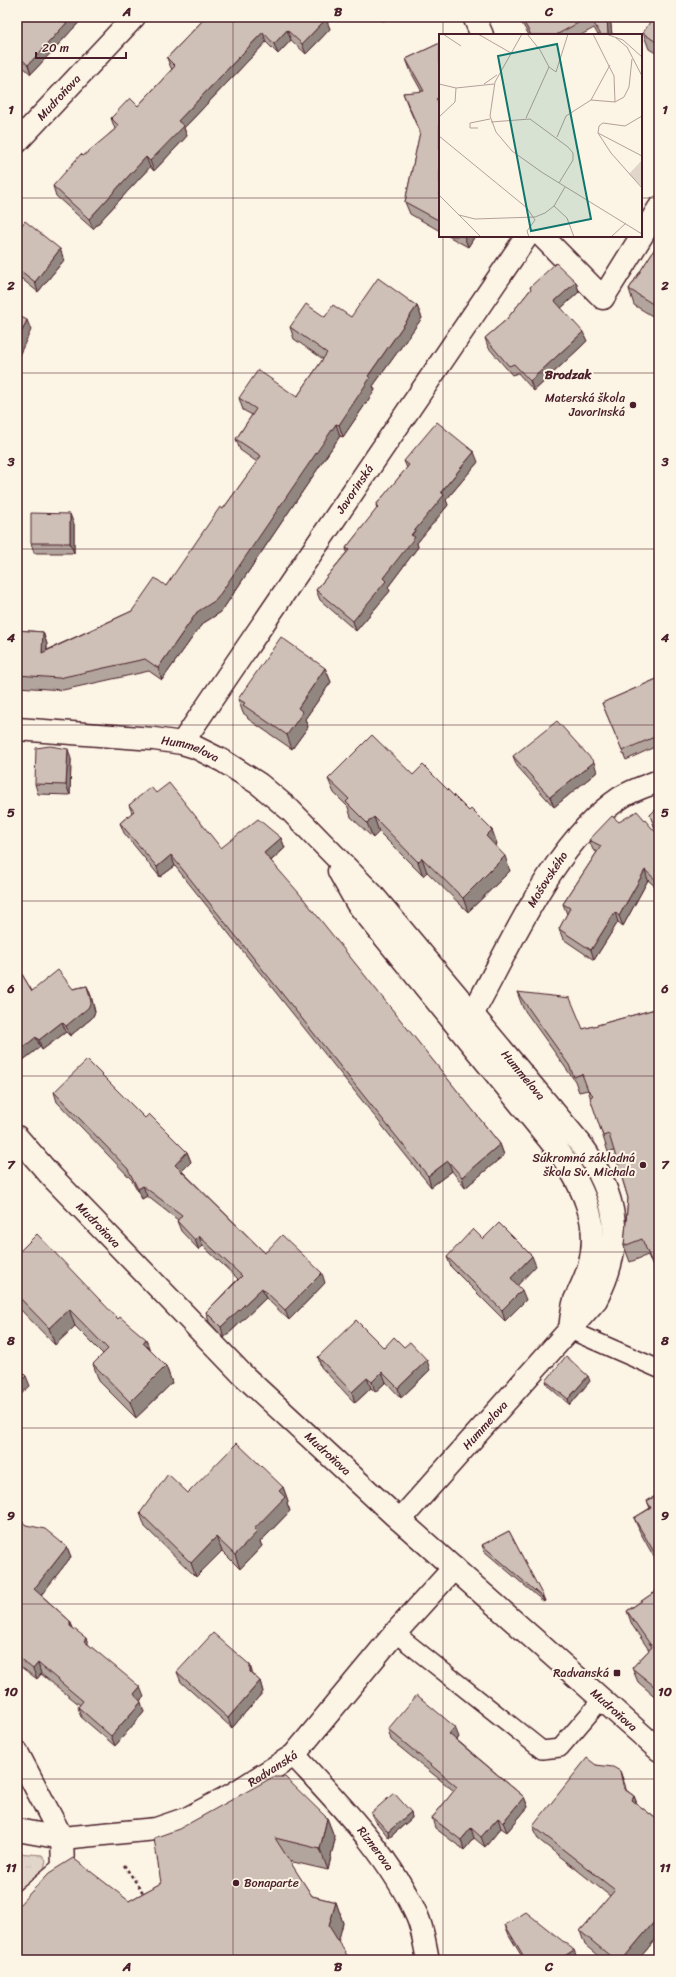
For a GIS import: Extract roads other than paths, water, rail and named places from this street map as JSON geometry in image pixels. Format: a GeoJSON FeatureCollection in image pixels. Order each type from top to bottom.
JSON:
{"type":"FeatureCollection","features":[{"type":"Feature","properties":{"kind":"street","name":"Mudroňova"},"geometry":{"type":"LineString","coordinates":[[17,142],[134,17]]}},
{"type":"Feature","properties":{"kind":"street"},"geometry":{"type":"LineString","coordinates":[[474,17],[482,34]]}},
{"type":"Feature","properties":{"kind":"street"},"geometry":{"type":"LineString","coordinates":[[642,235],[659,208]]}},
{"type":"Feature","properties":{"kind":"street","name":"Javorinská"},"geometry":{"type":"LineString","coordinates":[[182,743],[526,237]]}},
{"type":"Feature","properties":{"kind":"street"},"geometry":{"type":"LineString","coordinates":[[543,237],[603,298],[641,237]]}},
{"type":"Feature","properties":{"kind":"street","name":"Hummelova"},"geometry":{"type":"LineString","coordinates":[[17,728],[154,739],[182,743],[218,758],[259,784],[290,810],[328,851],[372,894],[473,1013],[580,1143],[602,1178],[610,1199],[615,1234],[611,1262],[596,1300],[400,1520]]}},
{"type":"Feature","properties":{"kind":"street","name":"Mošovského"},"geometry":{"type":"LineString","coordinates":[[473,1013],[530,909],[574,841],[590,823],[620,798],[659,781]]}},
{"type":"Feature","properties":{"kind":"street","name":"Hummelova"},"geometry":{"type":"LineString","coordinates":[[328,851],[356,903],[552,1143],[577,1179],[590,1214],[593,1227],[593,1244],[589,1266],[575,1302],[570,1330]]}},
{"type":"Feature","properties":{"kind":"street","name":"Mudroňova"},"geometry":{"type":"LineString","coordinates":[[17,1137],[52,1177],[244,1376],[400,1520],[659,1750]]}},
{"type":"Feature","properties":{"kind":"street","name":"Radvanská"},"geometry":{"type":"LineString","coordinates":[[17,1830],[62,1838],[156,1830],[188,1818],[233,1794],[294,1755],[395,1633],[454,1568]]}},
{"type":"Feature","properties":{"kind":"street"},"geometry":{"type":"LineString","coordinates":[[17,1752],[62,1838],[63,1868],[17,1907]]}},
{"type":"Feature","properties":{"kind":"street","name":"Riznerova"},"geometry":{"type":"LineString","coordinates":[[294,1755],[350,1816],[379,1852],[418,1917],[428,1960]]}},
{"type":"Feature","properties":{"kind":"lane"},"geometry":{"type":"LineString","coordinates":[[570,1330],[659,1369]]}},
{"type":"Feature","properties":{"kind":"lane"},"geometry":{"type":"LineString","coordinates":[[395,1633],[542,1750],[560,1748],[602,1699]]}},
{"type":"Feature","properties":{"kind":"place","name":"Materská škola Javorinská"},"geometry":{"type":"Point","coordinates":[633,405]}},
{"type":"Feature","properties":{"kind":"place","name":"Súkromná základná škola Sv. Michala"},"geometry":{"type":"Point","coordinates":[643,1165]}},
{"type":"Feature","properties":{"kind":"place","name":"Radvanská"},"geometry":{"type":"Point","coordinates":[617,1673]}},
{"type":"Feature","properties":{"kind":"place","name":"Bonaparte"},"geometry":{"type":"Point","coordinates":[236,1883]}},
{"type":"Feature","properties":{"kind":"district","name":"Brodzak"},"geometry":{"type":"Point","coordinates":[568,374]}}]}
